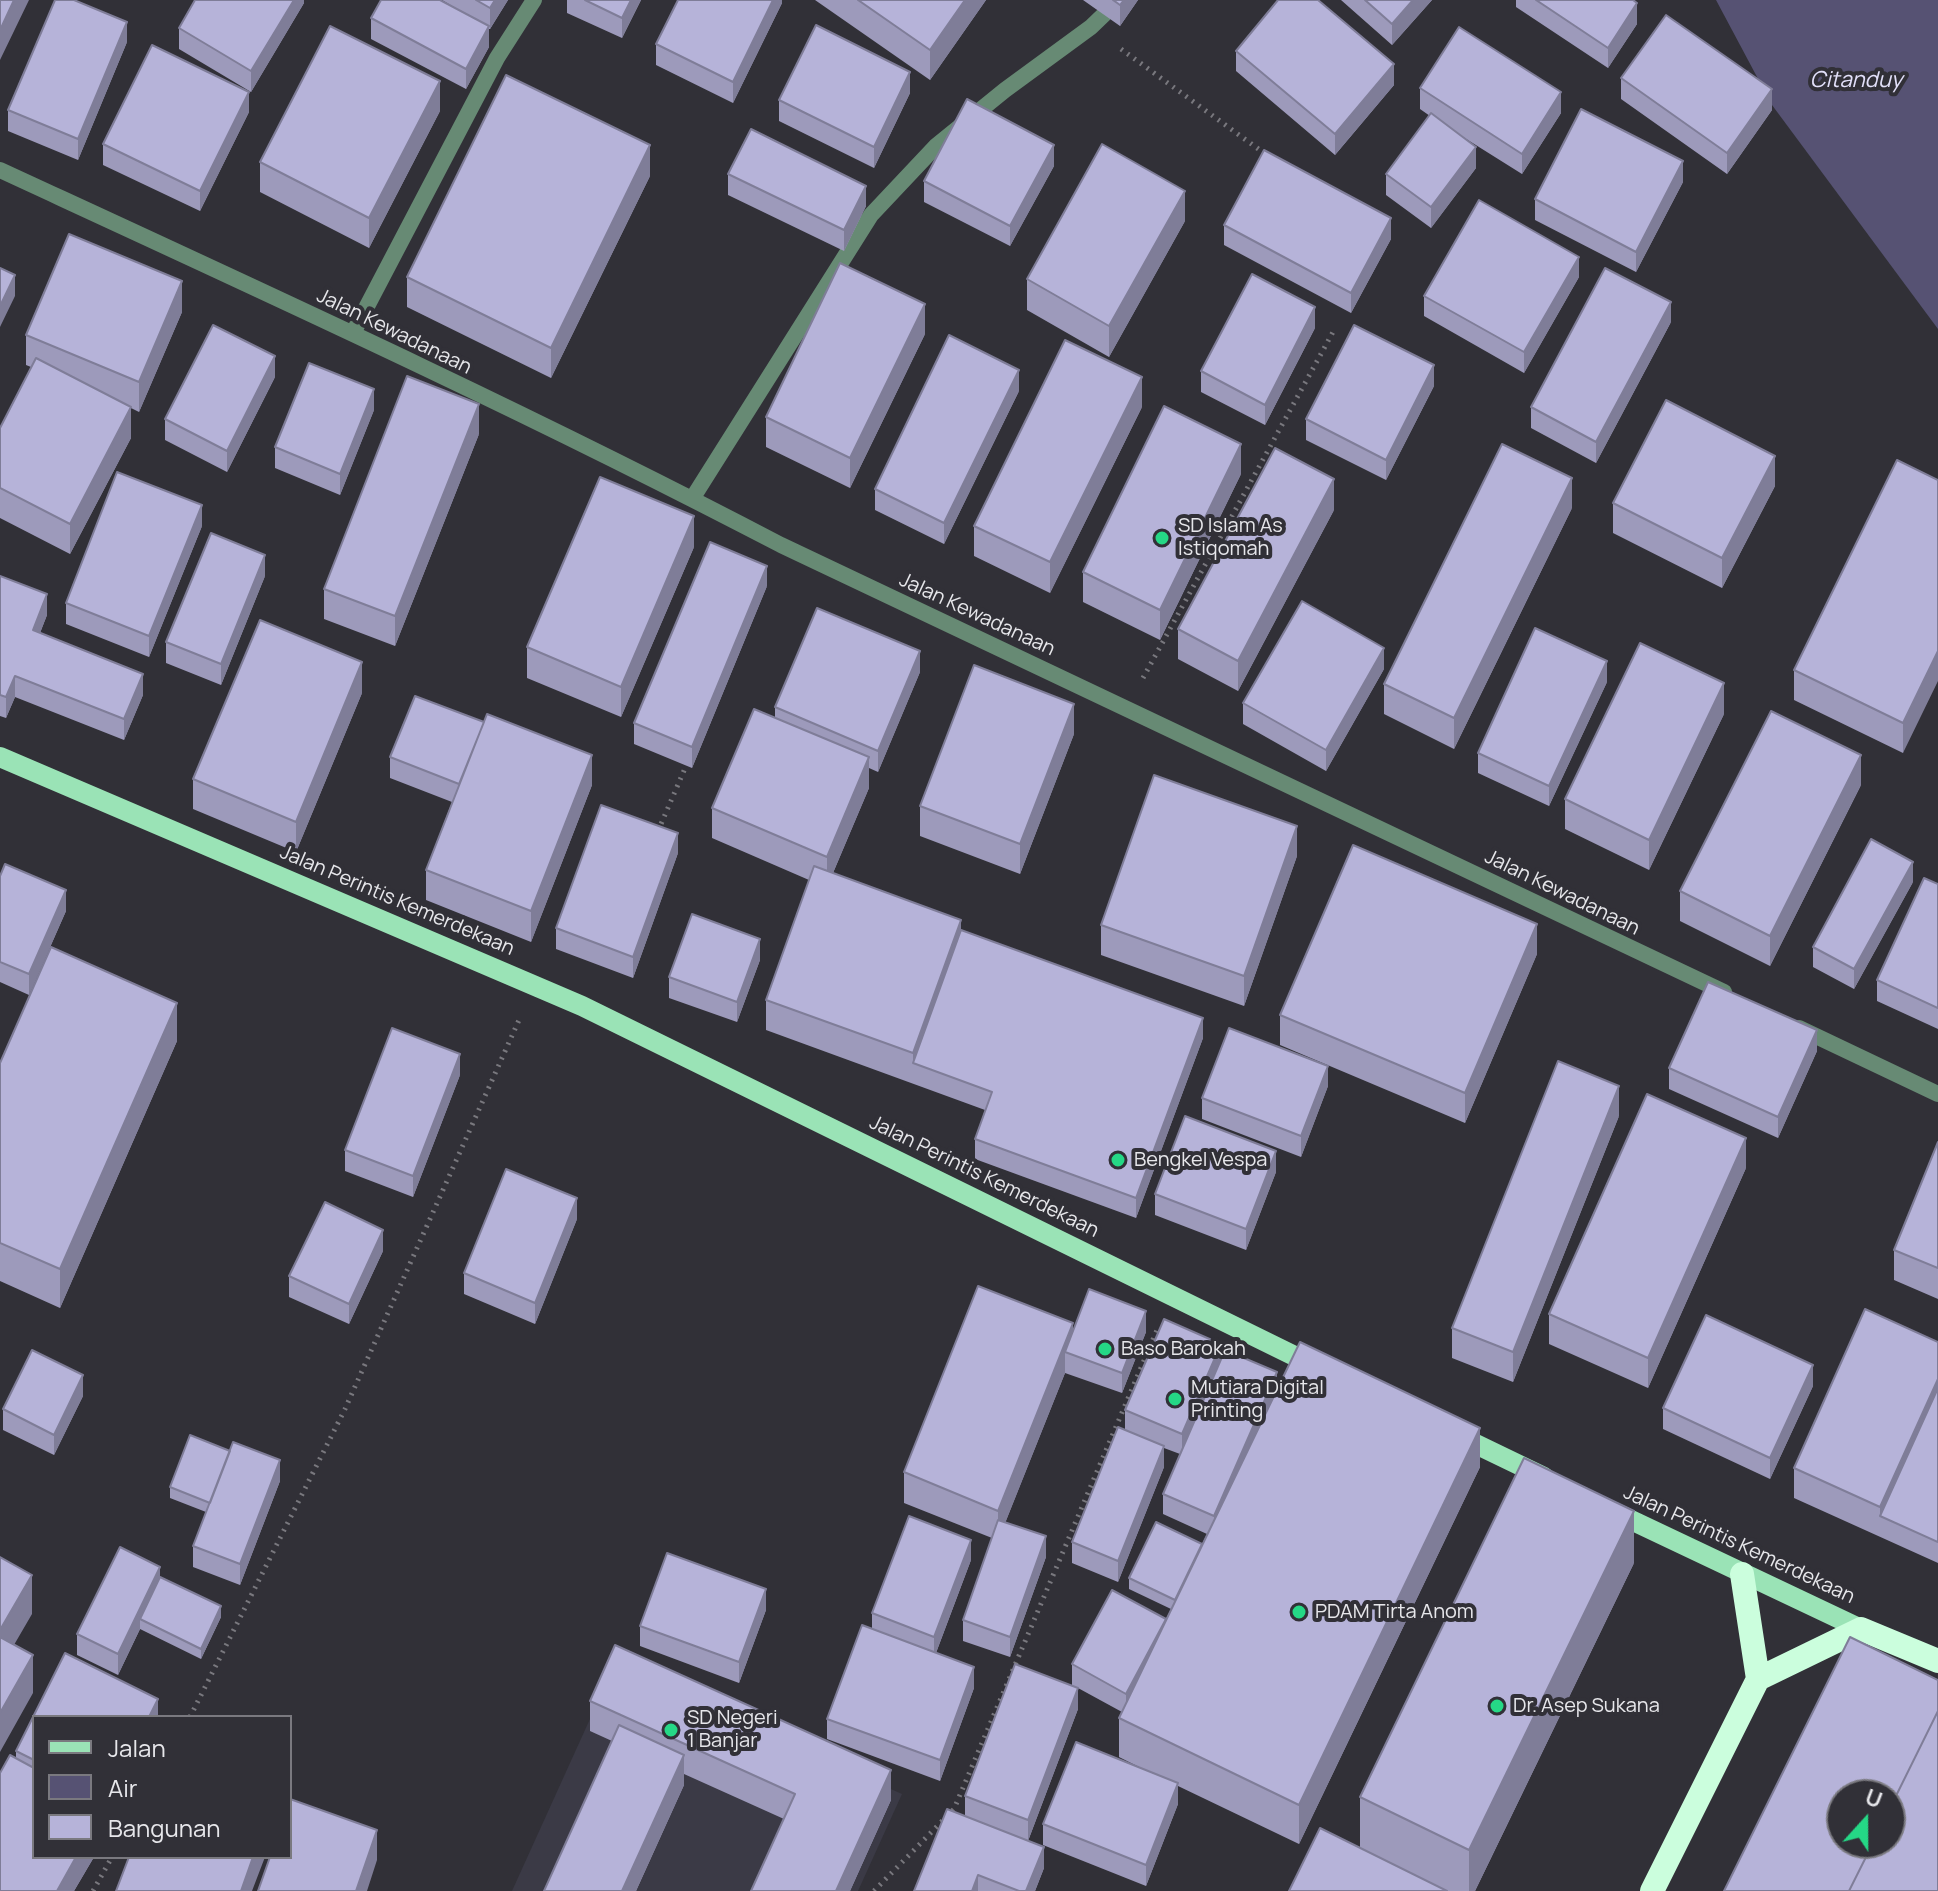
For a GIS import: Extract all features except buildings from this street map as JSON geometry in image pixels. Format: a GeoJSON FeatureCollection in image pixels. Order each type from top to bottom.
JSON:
{"type":"FeatureCollection","features":[{"type":"Feature","properties":{"kind":"highway"},"geometry":{"type":"LineString","coordinates":[[1652,1891],[1758,1679],[1742,1574]]}},
{"type":"Feature","properties":{"kind":"highway"},"geometry":{"type":"LineString","coordinates":[[1758,1679],[1861,1629]]}},
{"type":"Feature","properties":{"kind":"highway","name":"Jalan Perintis Kemerdekaan"},"geometry":{"type":"LineString","coordinates":[[1861,1629],[1938,1661]]}},
{"type":"Feature","properties":{"kind":"main road","name":"Jalan Perintis Kemerdekaan"},"geometry":{"type":"LineString","coordinates":[[0,757],[582,1006],[1328,1372]]}},
{"type":"Feature","properties":{"kind":"main road"},"geometry":{"type":"LineString","coordinates":[[1442,1428],[1556,1484]]}},
{"type":"Feature","properties":{"kind":"main road","name":"Jalan Perintis Kemerdekaan"},"geometry":{"type":"LineString","coordinates":[[1599,1505],[1861,1629]]}},
{"type":"Feature","properties":{"kind":"street"},"geometry":{"type":"LineString","coordinates":[[353,333],[497,58],[534,0]]}},
{"type":"Feature","properties":{"kind":"street"},"geometry":{"type":"LineString","coordinates":[[692,499],[871,215],[936,146],[993,99],[1091,27],[1119,0]]}},
{"type":"Feature","properties":{"kind":"street","name":"Jalan Kewadanaan"},"geometry":{"type":"LineString","coordinates":[[0,170],[353,333],[781,545],[1739,999]]}},
{"type":"Feature","properties":{"kind":"street"},"geometry":{"type":"LineString","coordinates":[[1782,1019],[1938,1094]]}},
{"type":"Feature","properties":{"kind":"path"},"geometry":{"type":"LineString","coordinates":[[1091,27],[1279,164]]}},
{"type":"Feature","properties":{"kind":"path"},"geometry":{"type":"LineString","coordinates":[[1127,707],[1333,332]]}},
{"type":"Feature","properties":{"kind":"path"},"geometry":{"type":"LineString","coordinates":[[657,833],[694,747]]}},
{"type":"Feature","properties":{"kind":"path"},"geometry":{"type":"LineString","coordinates":[[191,1715],[345,1409],[534,986]]}},
{"type":"Feature","properties":{"kind":"path"},"geometry":{"type":"LineString","coordinates":[[874,1891],[954,1809],[1171,1296]]}},
{"type":"Feature","properties":{"kind":"path"},"geometry":{"type":"LineString","coordinates":[[93,1891],[111,1859]]}},
{"type":"Feature","properties":{"kind":"shaded area","name":"SD Negeri 1 Banjar"},"geometry":{"type":"Polygon","coordinates":[[[614,1666],[902,1794],[858,1891],[512,1891],[614,1666]]]}},
{"type":"Feature","properties":{"kind":"water","name":"Citanduy"},"geometry":{"type":"Polygon","coordinates":[[[1716,0],[1938,0],[1938,329],[1772,105],[1716,0]]]}},
{"type":"Feature","properties":{"kind":"place","name":"SD Islam As Istiqomah"},"geometry":{"type":"Point","coordinates":[1162,538]}},
{"type":"Feature","properties":{"kind":"place","name":"Bengkel Vespa"},"geometry":{"type":"Point","coordinates":[1118,1160]}},
{"type":"Feature","properties":{"kind":"place","name":"Baso Barokah"},"geometry":{"type":"Point","coordinates":[1105,1349]}},
{"type":"Feature","properties":{"kind":"place","name":"Mutiara Digital Printing"},"geometry":{"type":"Point","coordinates":[1175,1399]}},
{"type":"Feature","properties":{"kind":"place","name":"PDAM Tirta Anom"},"geometry":{"type":"Point","coordinates":[1299,1612]}},
{"type":"Feature","properties":{"kind":"place","name":"Dr. Asep Sukana"},"geometry":{"type":"Point","coordinates":[1497,1706]}},
{"type":"Feature","properties":{"kind":"place","name":"SD Negeri 1 Banjar"},"geometry":{"type":"Point","coordinates":[671,1730]}}]}
